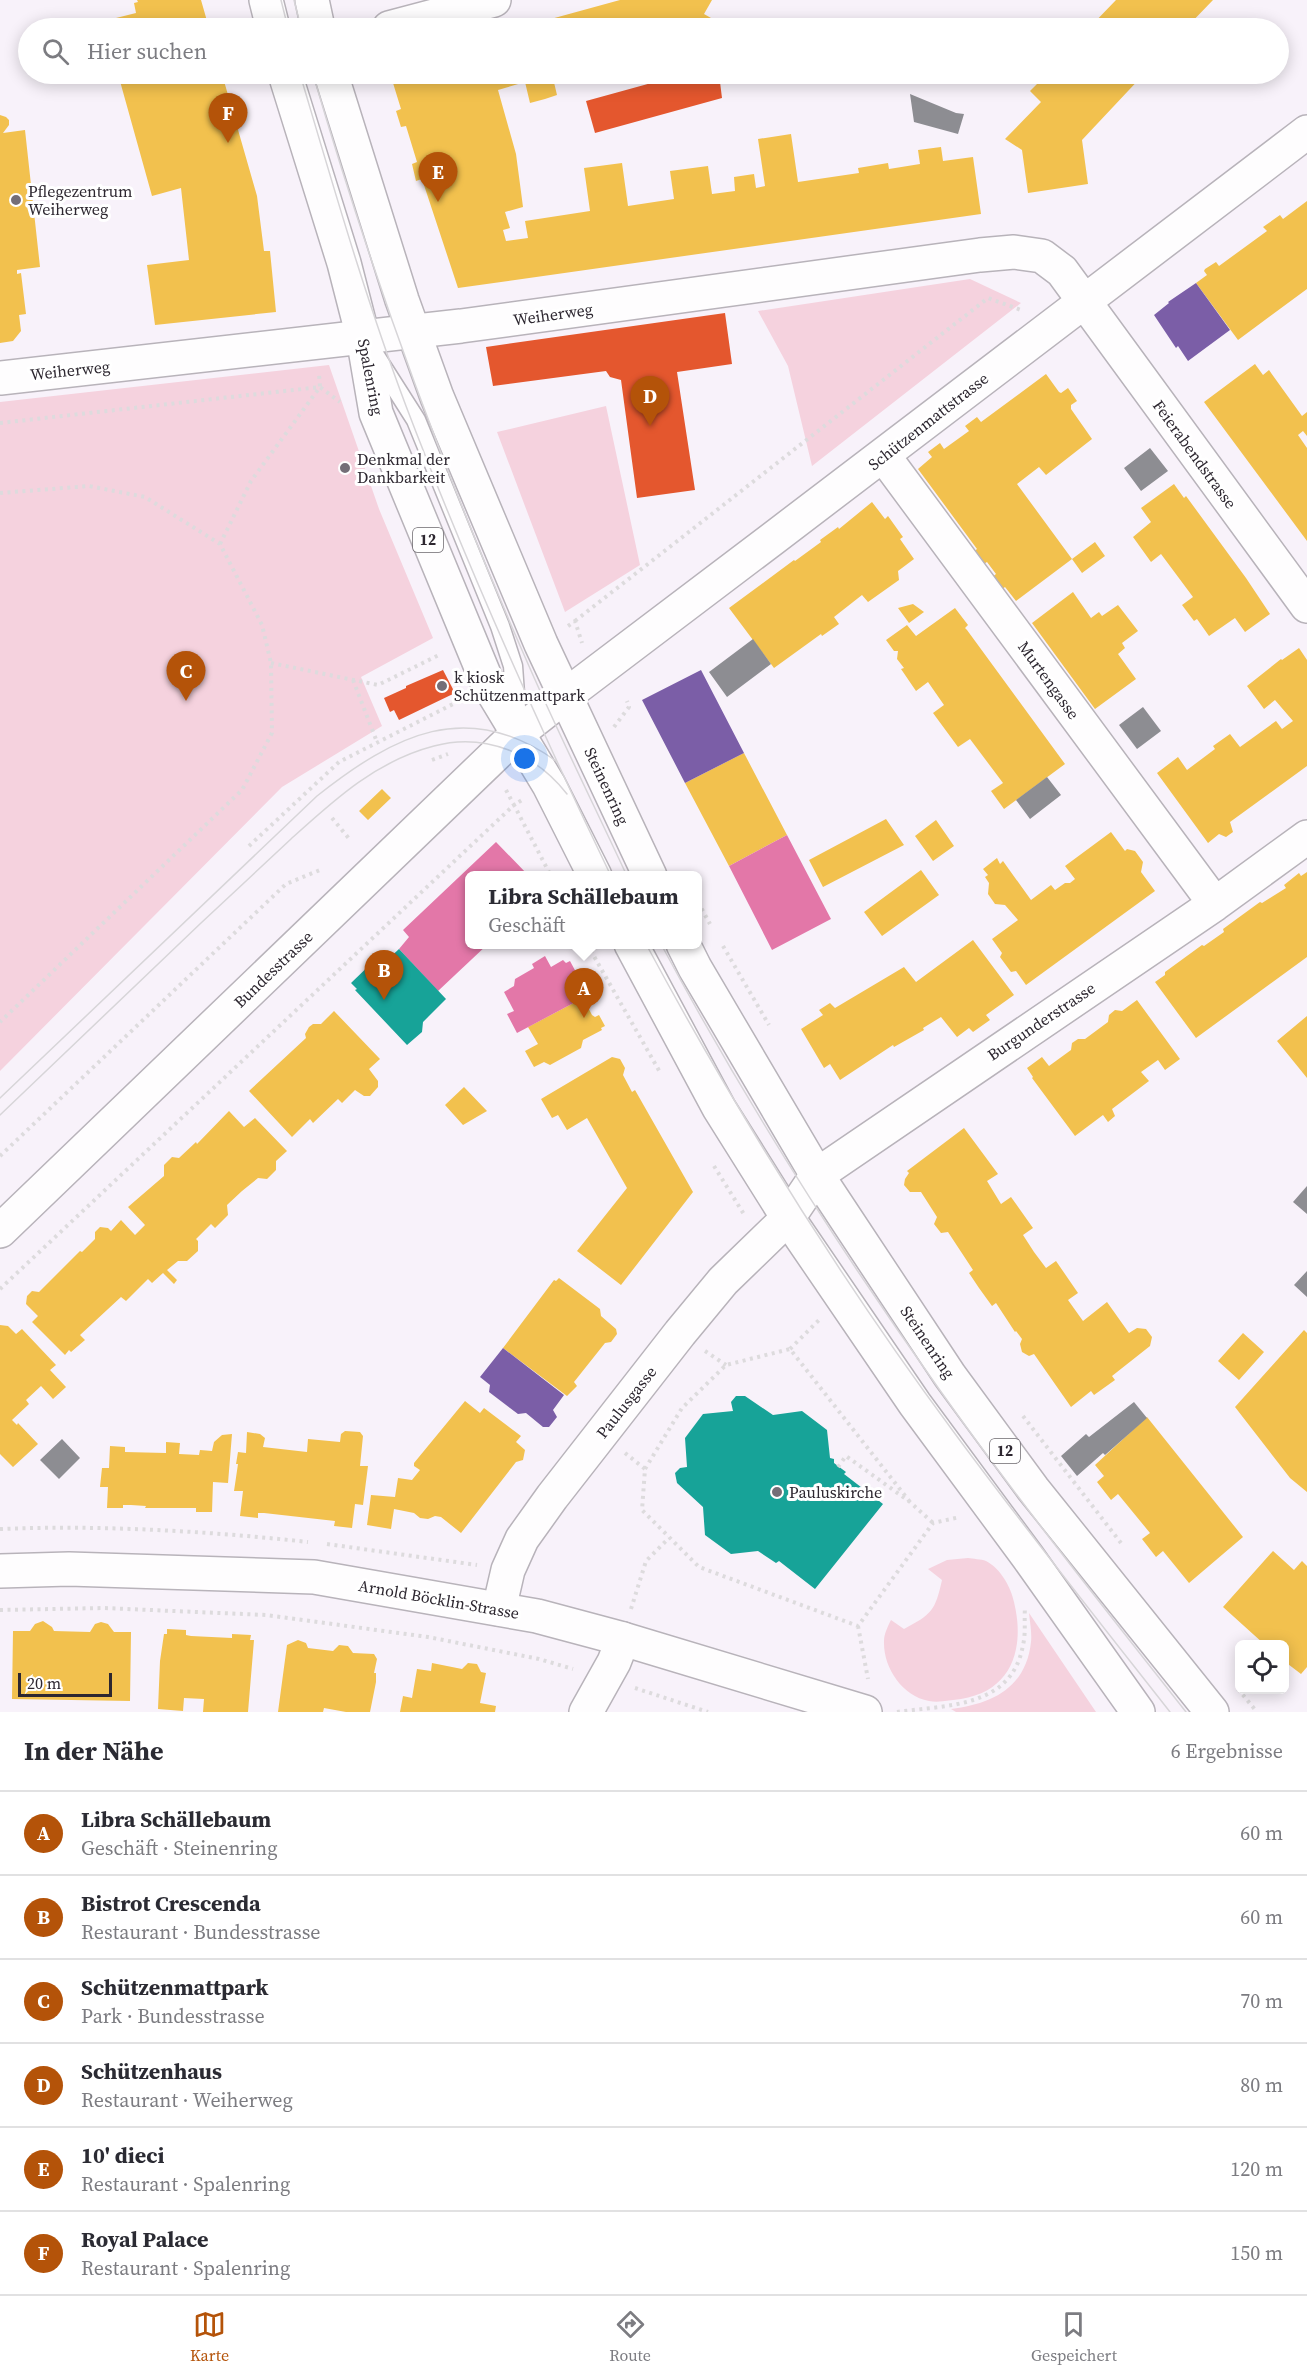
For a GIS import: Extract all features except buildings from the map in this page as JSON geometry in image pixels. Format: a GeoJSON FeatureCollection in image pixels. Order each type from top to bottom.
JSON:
{"type":"FeatureCollection","features":[{"type":"Feature","properties":{"kind":"street"},"geometry":{"type":"LineString","coordinates":[[266,0],[270,18]]}},
{"type":"Feature","properties":{"kind":"street"},"geometry":{"type":"LineString","coordinates":[[312,0],[316,18]]}},
{"type":"Feature","properties":{"kind":"street"},"geometry":{"type":"LineString","coordinates":[[426,18],[494,0]]}},
{"type":"Feature","properties":{"kind":"street","name":"Spalenring"},"geometry":{"type":"LineString","coordinates":[[288,84],[344,263],[363,337],[376,412],[488,684],[518,733]]}},
{"type":"Feature","properties":{"kind":"street"},"geometry":{"type":"LineString","coordinates":[[334,84],[412,332],[557,702]]}},
{"type":"Feature","properties":{"kind":"street","name":"Schützenmattstrasse"},"geometry":{"type":"LineString","coordinates":[[557,702],[697,598],[1307,132]]}},
{"type":"Feature","properties":{"kind":"street","name":"Weiherweg"},"geometry":{"type":"LineString","coordinates":[[0,378],[412,332],[1014,252],[1042,256],[1062,271],[1083,302]]}},
{"type":"Feature","properties":{"kind":"street","name":"Feierabendstrasse"},"geometry":{"type":"LineString","coordinates":[[1083,302],[1307,606]]}},
{"type":"Feature","properties":{"kind":"street","name":"Murtengasse"},"geometry":{"type":"LineString","coordinates":[[883,455],[1215,904]]}},
{"type":"Feature","properties":{"kind":"street","name":"Bundesstrasse"},"geometry":{"type":"LineString","coordinates":[[0,1231],[518,733],[557,702]]}},
{"type":"Feature","properties":{"kind":"street","name":"Steinenring"},"geometry":{"type":"LineString","coordinates":[[557,702],[647,871]]}},
{"type":"Feature","properties":{"kind":"street","name":"12"},"geometry":{"type":"LineString","coordinates":[[518,733],[549,785],[592,871]]}},
{"type":"Feature","properties":{"kind":"street","name":"Burgunderstrasse"},"geometry":{"type":"LineString","coordinates":[[788,1218],[817,1175],[1215,904],[1307,837]]}},
{"type":"Feature","properties":{"kind":"street"},"geometry":{"type":"LineString","coordinates":[[632,949],[719,1108],[788,1218],[915,1404],[1028,1557],[1137,1712]]}},
{"type":"Feature","properties":{"kind":"street","name":"Steinenring"},"geometry":{"type":"LineString","coordinates":[[686,949],[817,1175],[950,1376],[1033,1489],[1212,1712]]}},
{"type":"Feature","properties":{"kind":"street","name":"Paulusgasse"},"geometry":{"type":"LineString","coordinates":[[499,1609],[508,1570],[522,1539],[552,1497],[723,1281],[788,1218]]}},
{"type":"Feature","properties":{"kind":"street","name":"Arnold Böcklin-Strasse"},"geometry":{"type":"LineString","coordinates":[[0,1571],[69,1569],[314,1577],[537,1616],[622,1639],[865,1712]]}},
{"type":"Feature","properties":{"kind":"street"},"geometry":{"type":"LineString","coordinates":[[586,1712],[605,1679],[622,1639]]}},
{"type":"Feature","properties":{"kind":"path"},"geometry":{"type":"LineString","coordinates":[[575,621],[988,298],[1055,324]]}},
{"type":"Feature","properties":{"kind":"path"},"geometry":{"type":"LineString","coordinates":[[0,423],[320,387],[251,481],[220,544]]}},
{"type":"Feature","properties":{"kind":"path"},"geometry":{"type":"LineString","coordinates":[[0,493],[88,486],[145,497],[220,544],[262,626],[271,663],[272,733],[242,790],[0,1022]]}},
{"type":"Feature","properties":{"kind":"path"},"geometry":{"type":"LineString","coordinates":[[271,663],[378,685],[450,650]]}},
{"type":"Feature","properties":{"kind":"path"},"geometry":{"type":"LineString","coordinates":[[353,680],[377,742]]}},
{"type":"Feature","properties":{"kind":"path"},"geometry":{"type":"LineString","coordinates":[[249,846],[339,762],[470,696]]}},
{"type":"Feature","properties":{"kind":"path"},"geometry":{"type":"LineString","coordinates":[[612,730],[629,707],[627,701]]}},
{"type":"Feature","properties":{"kind":"path"},"geometry":{"type":"LineString","coordinates":[[0,1289],[514,805],[548,871]]}},
{"type":"Feature","properties":{"kind":"path"},"geometry":{"type":"LineString","coordinates":[[332,818],[351,841]]}},
{"type":"Feature","properties":{"kind":"path"},"geometry":{"type":"LineString","coordinates":[[0,1156],[286,884],[320,870]]}},
{"type":"Feature","properties":{"kind":"path"},"geometry":{"type":"LineString","coordinates":[[702,909],[713,929]]}},
{"type":"Feature","properties":{"kind":"path"},"geometry":{"type":"LineString","coordinates":[[719,939],[773,1030]]}},
{"type":"Feature","properties":{"kind":"path"},"geometry":{"type":"LineString","coordinates":[[841,1297],[790,1349],[726,1365],[682,1408],[645,1468],[642,1510],[699,1566],[858,1626]]}},
{"type":"Feature","properties":{"kind":"path"},"geometry":{"type":"LineString","coordinates":[[790,1349],[910,1502]]}},
{"type":"Feature","properties":{"kind":"path"},"geometry":{"type":"LineString","coordinates":[[717,1359],[726,1365]]}},
{"type":"Feature","properties":{"kind":"path"},"geometry":{"type":"LineString","coordinates":[[1022,1415],[1122,1543]]}},
{"type":"Feature","properties":{"kind":"path"},"geometry":{"type":"LineString","coordinates":[[625,1452],[645,1468]]}},
{"type":"Feature","properties":{"kind":"path"},"geometry":{"type":"LineString","coordinates":[[838,1467],[846,1456],[910,1502],[933,1523],[858,1626],[868,1680]]}},
{"type":"Feature","properties":{"kind":"path"},"geometry":{"type":"LineString","coordinates":[[622,1639],[646,1561],[669,1538]]}},
{"type":"Feature","properties":{"kind":"path"},"geometry":{"type":"LineString","coordinates":[[897,1712],[975,1701],[999,1689],[1011,1677],[1023,1646],[1028,1557]]}},
{"type":"Feature","properties":{"kind":"path"},"geometry":{"type":"LineString","coordinates":[[0,1610],[104,1608],[266,1615],[428,1637],[539,1659],[708,1712]]}},
{"type":"Feature","properties":{"kind":"path"},"geometry":{"type":"LineString","coordinates":[[1242,1694],[1257,1712]]}},
{"type":"Feature","properties":{"kind":"shaded area"},"geometry":{"type":"Polygon","coordinates":[[[970,279],[1021,303],[812,466],[788,366],[758,311],[970,279]]]}},
{"type":"Feature","properties":{"kind":"shaded area"},"geometry":{"type":"Polygon","coordinates":[[[329,365],[379,509],[433,638],[361,677],[382,726],[282,787],[0,1071],[0,402],[329,365]]]}},
{"type":"Feature","properties":{"kind":"shaded area"},"geometry":{"type":"Polygon","coordinates":[[[606,406],[640,565],[565,612],[497,432],[606,406]]]}},
{"type":"Feature","properties":{"kind":"shaded area"},"geometry":{"type":"Polygon","coordinates":[[[968,1558],[984,1560],[991,1564],[1000,1573],[1010,1590],[1017,1619],[1016,1650],[1004,1677],[993,1687],[979,1694],[941,1702],[919,1698],[903,1687],[891,1670],[885,1651],[886,1630],[891,1620],[904,1629],[931,1610],[937,1599],[942,1580],[928,1569],[947,1560],[968,1558]]]}},
{"type":"Feature","properties":{"kind":"shaded area"},"geometry":{"type":"Polygon","coordinates":[[[1029,1613],[1096,1712],[956,1712],[951,1709],[966,1707],[993,1698],[1014,1682],[1028,1658],[1031,1639],[1029,1613]]]}},
{"type":"Feature","properties":{"kind":"tram line"},"geometry":{"type":"LineString","coordinates":[[281,0],[286,18]]}},
{"type":"Feature","properties":{"kind":"tram line"},"geometry":{"type":"LineString","coordinates":[[294,0],[298,18]]}},
{"type":"Feature","properties":{"kind":"tram line"},"geometry":{"type":"LineString","coordinates":[[303,84],[363,282],[406,406],[453,525],[504,643],[609,871]]}},
{"type":"Feature","properties":{"kind":"tram line"},"geometry":{"type":"LineString","coordinates":[[316,84],[384,296],[465,514],[562,740],[625,871]]}},
{"type":"Feature","properties":{"kind":"tram line"},"geometry":{"type":"LineString","coordinates":[[0,1098],[317,796],[374,756],[403,741],[432,732],[462,728],[492,731],[523,742],[556,761]]}},
{"type":"Feature","properties":{"kind":"tram line"},"geometry":{"type":"LineString","coordinates":[[0,1115],[323,810],[357,784],[393,761],[434,746],[453,742],[490,744],[525,758],[540,768],[567,794]]}},
{"type":"Feature","properties":{"kind":"tram line"},"geometry":{"type":"LineString","coordinates":[[649,949],[753,1132],[870,1314],[979,1467],[1170,1712]]}},
{"type":"Feature","properties":{"kind":"tram line"},"geometry":{"type":"LineString","coordinates":[[664,949],[725,1059],[793,1171],[864,1281],[1029,1511],[1186,1712]]}},
{"type":"Feature","properties":{"kind":"place","name":"Royal Palace"},"geometry":{"type":"Point","coordinates":[228,143]}},
{"type":"Feature","properties":{"kind":"place","name":"Pflegezentrum Weiherweg"},"geometry":{"type":"Point","coordinates":[16,200]}},
{"type":"Feature","properties":{"kind":"place","name":"10' dieci"},"geometry":{"type":"Point","coordinates":[438,202]}},
{"type":"Feature","properties":{"kind":"place","name":"Schützenhaus"},"geometry":{"type":"Point","coordinates":[650,426]}},
{"type":"Feature","properties":{"kind":"place","name":"Denkmal der Dankbarkeit"},"geometry":{"type":"Point","coordinates":[345,468]}},
{"type":"Feature","properties":{"kind":"place","name":"k kiosk Schützenmattpark"},"geometry":{"type":"Point","coordinates":[442,686]}},
{"type":"Feature","properties":{"kind":"place","name":"Schützenmattpark"},"geometry":{"type":"Point","coordinates":[186,701]}},
{"type":"Feature","properties":{"kind":"place","name":"Bistrot Crescenda"},"geometry":{"type":"Point","coordinates":[384,1000]}},
{"type":"Feature","properties":{"kind":"place","name":"Libra Schällebaum"},"geometry":{"type":"Point","coordinates":[584,1018]}},
{"type":"Feature","properties":{"kind":"place","name":"Pauluskirche"},"geometry":{"type":"Point","coordinates":[777,1492]}}]}
